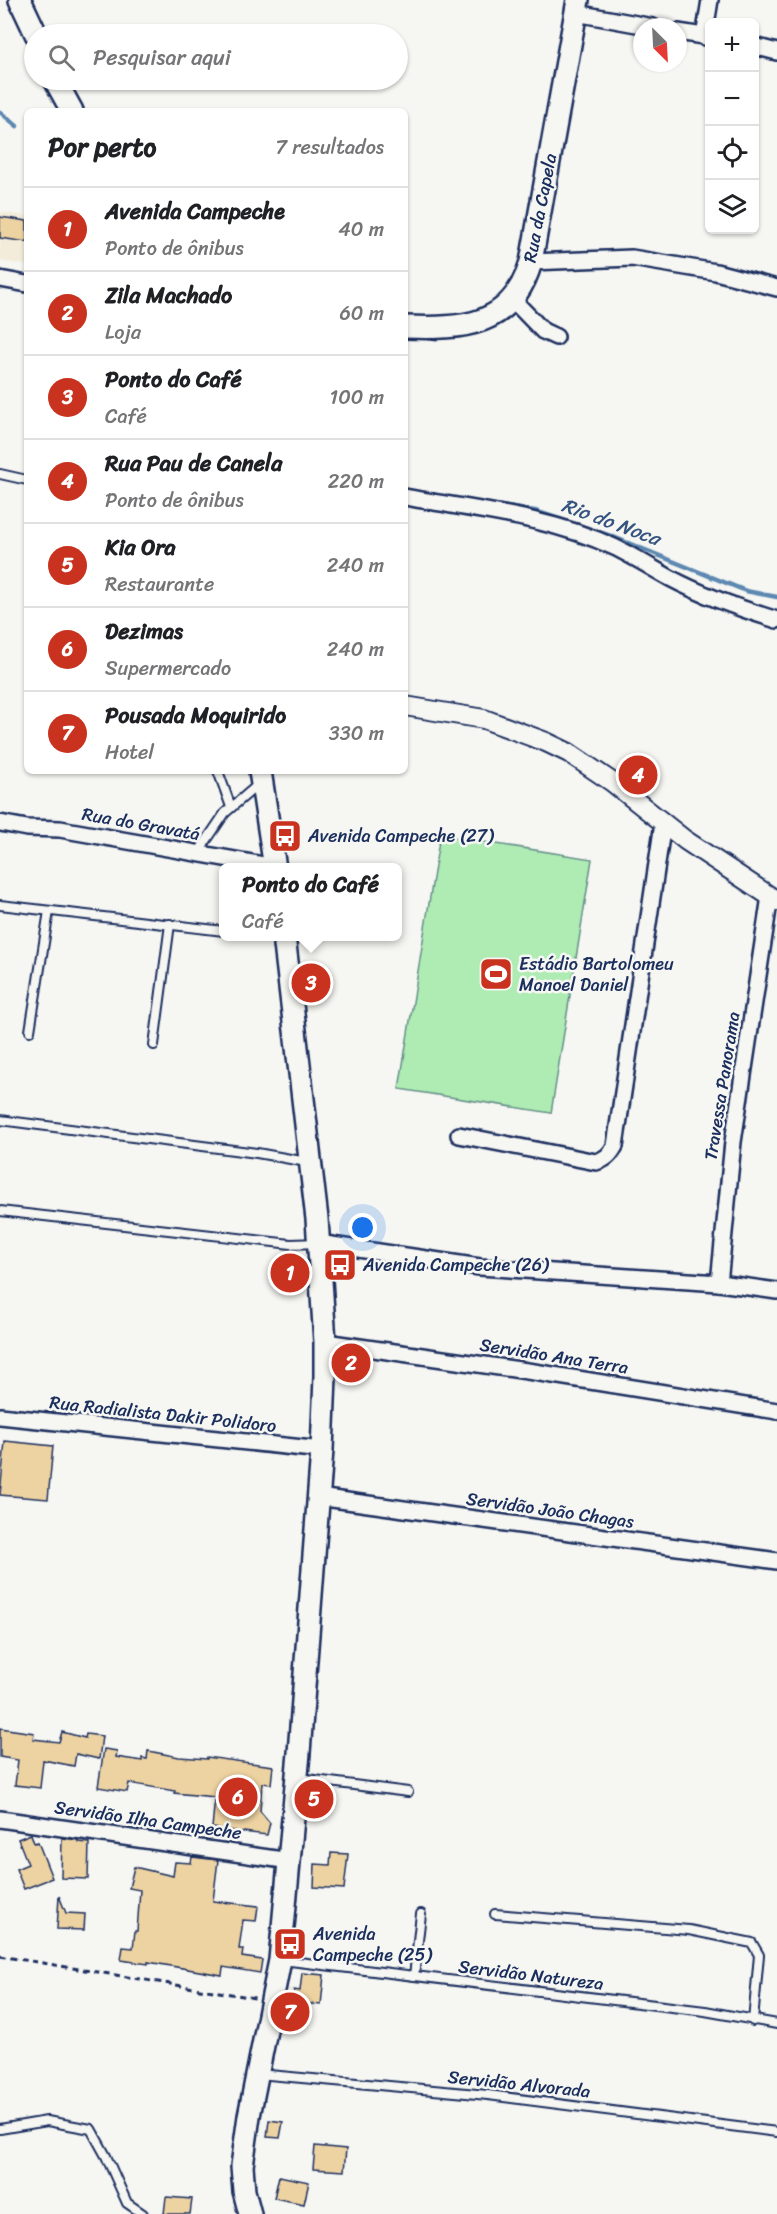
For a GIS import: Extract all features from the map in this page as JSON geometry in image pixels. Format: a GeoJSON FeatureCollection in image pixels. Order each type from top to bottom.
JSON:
{"type":"FeatureCollection","features":[{"type":"Feature","properties":{"kind":"main road"},"geometry":{"type":"LineString","coordinates":[[20,0],[31,24]]}},
{"type":"Feature","properties":{"kind":"main road","name":"Rua da Capela"},"geometry":{"type":"LineString","coordinates":[[408,327],[455,327],[488,318],[513,300],[524,283],[531,262],[577,6]]}},
{"type":"Feature","properties":{"kind":"main road"},"geometry":{"type":"LineString","coordinates":[[61,90],[70,108]]}},
{"type":"Feature","properties":{"kind":"main road"},"geometry":{"type":"LineString","coordinates":[[261,776],[274,863]]}},
{"type":"Feature","properties":{"kind":"main road"},"geometry":{"type":"LineString","coordinates":[[250,2214],[244,2192],[242,2166],[257,2074],[280,1959],[290,1861],[322,1450],[325,1342],[312,1163],[285,941]]}},
{"type":"Feature","properties":{"kind":"street"},"geometry":{"type":"LineString","coordinates":[[709,18],[710,0]]}},
{"type":"Feature","properties":{"kind":"street"},"geometry":{"type":"LineString","coordinates":[[577,6],[633,21]]}},
{"type":"Feature","properties":{"kind":"street"},"geometry":{"type":"LineString","coordinates":[[687,34],[705,37]]}},
{"type":"Feature","properties":{"kind":"street"},"geometry":{"type":"LineString","coordinates":[[759,47],[777,52]]}},
{"type":"Feature","properties":{"kind":"street"},"geometry":{"type":"LineString","coordinates":[[531,262],[632,258],[716,272],[777,288]]}},
{"type":"Feature","properties":{"kind":"street"},"geometry":{"type":"LineString","coordinates":[[0,279],[24,283]]}},
{"type":"Feature","properties":{"kind":"street"},"geometry":{"type":"LineString","coordinates":[[513,300],[543,332],[556,337]]}},
{"type":"Feature","properties":{"kind":"street"},"geometry":{"type":"LineString","coordinates":[[408,498],[543,522],[614,547],[687,586],[777,620]]}},
{"type":"Feature","properties":{"kind":"street"},"geometry":{"type":"LineString","coordinates":[[408,706],[484,719],[546,742],[590,766],[663,823],[773,899]]}},
{"type":"Feature","properties":{"kind":"street","name":"Rua do Gravatá"},"geometry":{"type":"LineString","coordinates":[[0,823],[27,828],[60,829],[253,863]]}},
{"type":"Feature","properties":{"kind":"street"},"geometry":{"type":"LineString","coordinates":[[459,1135],[596,1162],[611,1154],[615,1146],[663,823]]}},
{"type":"Feature","properties":{"kind":"street","name":"Travessa Panorama"},"geometry":{"type":"LineString","coordinates":[[719,1283],[733,1142],[773,899]]}},
{"type":"Feature","properties":{"kind":"street"},"geometry":{"type":"LineString","coordinates":[[318,1243],[520,1271],[719,1283],[777,1291]]}},
{"type":"Feature","properties":{"kind":"street","name":"Servidão Ana Terra"},"geometry":{"type":"LineString","coordinates":[[325,1342],[523,1370],[777,1411]]}},
{"type":"Feature","properties":{"kind":"street","name":"Rua Radialista Dakir Polidoro"},"geometry":{"type":"LineString","coordinates":[[0,1416],[322,1450]]}},
{"type":"Feature","properties":{"kind":"street","name":"Servidão João Chagas"},"geometry":{"type":"LineString","coordinates":[[318,1497],[777,1561]]}},
{"type":"Feature","properties":{"kind":"street","name":"Servidão Ilha Campeche"},"geometry":{"type":"LineString","coordinates":[[0,1819],[290,1861]]}},
{"type":"Feature","properties":{"kind":"lane"},"geometry":{"type":"LineString","coordinates":[[0,474],[24,479]]}},
{"type":"Feature","properties":{"kind":"lane"},"geometry":{"type":"LineString","coordinates":[[219,774],[231,807]]}},
{"type":"Feature","properties":{"kind":"lane"},"geometry":{"type":"LineString","coordinates":[[198,853],[225,813],[261,776]]}},
{"type":"Feature","properties":{"kind":"lane"},"geometry":{"type":"LineString","coordinates":[[0,905],[219,929]]}},
{"type":"Feature","properties":{"kind":"lane"},"geometry":{"type":"LineString","coordinates":[[30,1031],[49,911]]}},
{"type":"Feature","properties":{"kind":"lane"},"geometry":{"type":"LineString","coordinates":[[154,1045],[170,924]]}},
{"type":"Feature","properties":{"kind":"lane"},"geometry":{"type":"LineString","coordinates":[[0,1120],[257,1153],[312,1163]]}},
{"type":"Feature","properties":{"kind":"lane"},"geometry":{"type":"LineString","coordinates":[[0,1211],[291,1244],[318,1243]]}},
{"type":"Feature","properties":{"kind":"lane"},"geometry":{"type":"LineString","coordinates":[[297,1778],[408,1792]]}},
{"type":"Feature","properties":{"kind":"lane"},"geometry":{"type":"LineString","coordinates":[[414,1976],[421,1914]]}},
{"type":"Feature","properties":{"kind":"lane"},"geometry":{"type":"LineString","coordinates":[[495,1914],[689,1930],[752,1943],[759,1955],[753,2021]]}},
{"type":"Feature","properties":{"kind":"lane","name":"Servidão Natureza"},"geometry":{"type":"LineString","coordinates":[[280,1959],[705,2011],[777,2024]]}},
{"type":"Feature","properties":{"kind":"lane","name":"Servidão Alvorada"},"geometry":{"type":"LineString","coordinates":[[257,2074],[488,2095],[777,2132]]}},
{"type":"Feature","properties":{"kind":"lane"},"geometry":{"type":"LineString","coordinates":[[0,2129],[47,2121],[91,2129],[127,2203],[143,2214]]}},
{"type":"Feature","properties":{"kind":"path"},"geometry":{"type":"LineString","coordinates":[[0,1956],[272,2001]]}},
{"type":"Feature","properties":{"kind":"shaded area"},"geometry":{"type":"Polygon","coordinates":[[[0,212],[24,216],[24,265],[0,261],[0,212]]]}},
{"type":"Feature","properties":{"kind":"green space","name":"Estádio Bartolomeu Manoel Daniel"},"geometry":{"type":"Polygon","coordinates":[[[440,835],[592,859],[551,1113],[399,1089],[440,835]]]}},
{"type":"Feature","properties":{"kind":"building"},"geometry":{"type":"Polygon","coordinates":[[[0,217],[24,221],[24,242],[0,238],[0,217]]]}},
{"type":"Feature","properties":{"kind":"building"},"geometry":{"type":"Polygon","coordinates":[[[5,1441],[53,1446],[48,1499],[0,1495],[5,1441]]]}},
{"type":"Feature","properties":{"kind":"building"},"geometry":{"type":"Polygon","coordinates":[[[0,1728],[34,1733],[33,1739],[59,1742],[62,1732],[85,1738],[86,1734],[102,1736],[99,1759],[76,1754],[74,1766],[43,1760],[40,1788],[15,1785],[18,1760],[0,1757],[0,1728]]]}},
{"type":"Feature","properties":{"kind":"building"},"geometry":{"type":"Polygon","coordinates":[[[104,1749],[117,1751],[116,1757],[142,1761],[142,1758],[147,1759],[148,1751],[179,1757],[207,1759],[207,1757],[273,1766],[271,1784],[262,1783],[260,1811],[270,1823],[267,1835],[212,1828],[215,1797],[174,1793],[175,1791],[129,1783],[127,1792],[98,1787],[104,1749]]]}},
{"type":"Feature","properties":{"kind":"building"},"geometry":{"type":"Polygon","coordinates":[[[31,1834],[34,1843],[38,1842],[52,1878],[24,1889],[16,1869],[28,1864],[18,1839],[31,1834]]]}},
{"type":"Feature","properties":{"kind":"building"},"geometry":{"type":"Polygon","coordinates":[[[62,1838],[89,1843],[88,1879],[61,1878],[62,1838]]]}},
{"type":"Feature","properties":{"kind":"building"},"geometry":{"type":"Polygon","coordinates":[[[331,1853],[348,1854],[344,1889],[314,1887],[315,1864],[330,1865],[331,1853]]]}},
{"type":"Feature","properties":{"kind":"building"},"geometry":{"type":"Polygon","coordinates":[[[192,1857],[218,1860],[213,1901],[258,1906],[256,1921],[243,1920],[239,1949],[243,1949],[242,1957],[262,1960],[260,1973],[223,1967],[222,1975],[148,1962],[148,1964],[121,1960],[123,1947],[133,1948],[135,1931],[137,1931],[140,1890],[129,1888],[134,1867],[173,1876],[175,1862],[191,1863],[192,1857]]]}},
{"type":"Feature","properties":{"kind":"building"},"geometry":{"type":"Polygon","coordinates":[[[59,1896],[66,1913],[85,1914],[84,1930],[57,1929],[59,1896]]]}},
{"type":"Feature","properties":{"kind":"building"},"geometry":{"type":"Polygon","coordinates":[[[302,1973],[324,1975],[321,2005],[292,2002],[294,1990],[300,1991],[302,1973]]]}},
{"type":"Feature","properties":{"kind":"building"},"geometry":{"type":"Polygon","coordinates":[[[269,2120],[283,2122],[280,2138],[267,2137],[269,2120]]]}},
{"type":"Feature","properties":{"kind":"building"},"geometry":{"type":"Polygon","coordinates":[[[315,2146],[346,2149],[344,2171],[313,2169],[315,2146]]]}},
{"type":"Feature","properties":{"kind":"building"},"geometry":{"type":"Polygon","coordinates":[[[279,2176],[309,2182],[304,2204],[274,2198],[279,2176]]]}},
{"type":"Feature","properties":{"kind":"building"},"geometry":{"type":"Polygon","coordinates":[[[166,2197],[192,2199],[190,2214],[164,2214],[166,2197]]]}},
{"type":"Feature","properties":{"kind":"waterway","name":"Rio do Noca"},"geometry":{"type":"LineString","coordinates":[[0,112],[17,126]]}},
{"type":"Feature","properties":{"kind":"waterway","name":"Rio do Noca"},"geometry":{"type":"LineString","coordinates":[[501,506],[535,511],[611,536],[746,591],[777,597]]}},
{"type":"Feature","properties":{"kind":"place","name":"Rua Pau de Canela"},"geometry":{"type":"Point","coordinates":[638,775]}},
{"type":"Feature","properties":{"kind":"place","name":"Avenida Campeche (27)"},"geometry":{"type":"Point","coordinates":[285,836]}},
{"type":"Feature","properties":{"kind":"place","name":"Estádio Bartolomeu Manoel Daniel"},"geometry":{"type":"Point","coordinates":[496,974]}},
{"type":"Feature","properties":{"kind":"place","name":"Ponto do Café"},"geometry":{"type":"Point","coordinates":[311,983]}},
{"type":"Feature","properties":{"kind":"place","name":"Avenida Campeche (26)"},"geometry":{"type":"Point","coordinates":[340,1265]}},
{"type":"Feature","properties":{"kind":"place","name":"Avenida Campeche"},"geometry":{"type":"Point","coordinates":[290,1273]}},
{"type":"Feature","properties":{"kind":"place","name":"Zila Machado"},"geometry":{"type":"Point","coordinates":[351,1363]}},
{"type":"Feature","properties":{"kind":"place","name":"Dezimas"},"geometry":{"type":"Point","coordinates":[238,1797]}},
{"type":"Feature","properties":{"kind":"place","name":"Kia Ora"},"geometry":{"type":"Point","coordinates":[314,1799]}},
{"type":"Feature","properties":{"kind":"place","name":"Avenida Campeche (25)"},"geometry":{"type":"Point","coordinates":[290,1944]}},
{"type":"Feature","properties":{"kind":"place","name":"Pousada Moquirido"},"geometry":{"type":"Point","coordinates":[290,2012]}}]}
